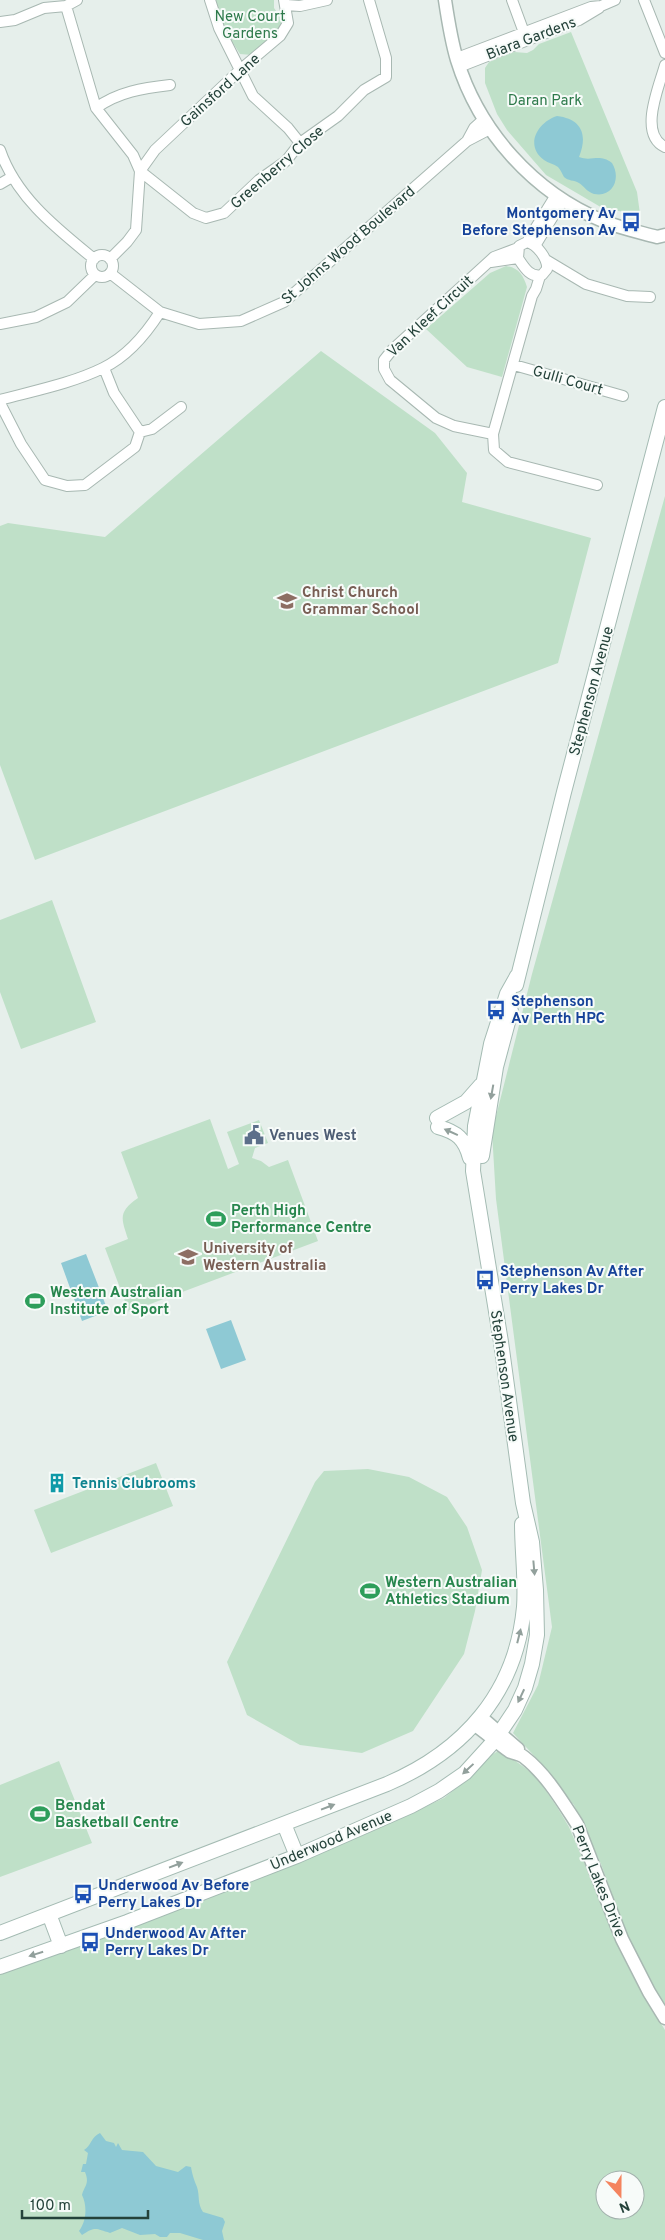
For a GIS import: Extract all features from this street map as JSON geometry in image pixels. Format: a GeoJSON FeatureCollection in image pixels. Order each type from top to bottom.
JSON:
{"type":"FeatureCollection","features":[{"type":"Feature","properties":{"kind":"main road","name":"Stephenson Avenue"},"geometry":{"type":"LineString","coordinates":[[478,1191],[496,1067],[515,995],[517,976],[665,407]]}},
{"type":"Feature","properties":{"kind":"main road","name":"Stephenson Avenue"},"geometry":{"type":"LineString","coordinates":[[498,1736],[525,1688],[537,1636],[538,1615],[532,1542],[523,1503],[474,1171],[475,1126],[491,1044],[507,994],[517,976]]}},
{"type":"Feature","properties":{"kind":"main road"},"geometry":{"type":"LineString","coordinates":[[474,1171],[463,1140],[451,1130],[437,1123],[466,1102],[482,1084]]}},
{"type":"Feature","properties":{"kind":"main road","name":"Stephenson Avenue"},"geometry":{"type":"LineString","coordinates":[[478,1721],[503,1682],[514,1656],[521,1629],[524,1584],[522,1550],[523,1503]]}},
{"type":"Feature","properties":{"kind":"main road","name":"Underwood Avenue"},"geometry":{"type":"LineString","coordinates":[[0,1933],[284,1824],[416,1770],[449,1749],[478,1721]]}},
{"type":"Feature","properties":{"kind":"main road","name":"Underwood Avenue"},"geometry":{"type":"LineString","coordinates":[[0,1966],[61,1946],[297,1856],[372,1824],[439,1791],[465,1772],[498,1736]]}},
{"type":"Feature","properties":{"kind":"main road"},"geometry":{"type":"LineString","coordinates":[[284,1824],[297,1856]]}},
{"type":"Feature","properties":{"kind":"main road"},"geometry":{"type":"LineString","coordinates":[[49,1914],[61,1946]]}},
{"type":"Feature","properties":{"kind":"street"},"geometry":{"type":"LineString","coordinates":[[0,22],[15,20],[44,8],[66,6],[77,0]]}},
{"type":"Feature","properties":{"kind":"street"},"geometry":{"type":"LineString","coordinates":[[210,0],[216,22],[253,96],[288,128],[300,143]]}},
{"type":"Feature","properties":{"kind":"street"},"geometry":{"type":"LineString","coordinates":[[288,2],[300,6],[327,0]]}},
{"type":"Feature","properties":{"kind":"street","name":"Greenberry Close"},"geometry":{"type":"LineString","coordinates":[[140,171],[193,213],[206,218],[213,218],[224,213],[259,180],[286,161],[300,143],[338,116],[364,90],[386,77],[386,58],[369,0]]}},
{"type":"Feature","properties":{"kind":"street"},"geometry":{"type":"LineString","coordinates":[[445,0],[458,62],[466,85],[487,124],[517,161],[560,198],[602,220],[662,239]]}},
{"type":"Feature","properties":{"kind":"street"},"geometry":{"type":"LineString","coordinates":[[512,0],[525,36]]}},
{"type":"Feature","properties":{"kind":"street"},"geometry":{"type":"LineString","coordinates":[[644,0],[665,53]]}},
{"type":"Feature","properties":{"kind":"street","name":"Gainsford Lane"},"geometry":{"type":"LineString","coordinates":[[140,171],[155,150],[240,69],[283,33],[288,23],[288,2]]}},
{"type":"Feature","properties":{"kind":"street","name":"Biara Gardens"},"geometry":{"type":"LineString","coordinates":[[458,62],[525,36],[579,20],[609,2]]}},
{"type":"Feature","properties":{"kind":"street"},"geometry":{"type":"LineString","coordinates":[[66,6],[96,108],[133,155],[140,171],[136,230],[110,259]]}},
{"type":"Feature","properties":{"kind":"street"},"geometry":{"type":"LineString","coordinates":[[665,65],[651,124],[656,140],[665,147]]}},
{"type":"Feature","properties":{"kind":"street"},"geometry":{"type":"LineString","coordinates":[[96,108],[109,99],[139,89],[170,85]]}},
{"type":"Feature","properties":{"kind":"street","name":"St Johns Wood Boulevard"},"geometry":{"type":"LineString","coordinates":[[110,273],[160,312],[200,324],[241,321],[284,302],[487,124]]}},
{"type":"Feature","properties":{"kind":"street"},"geometry":{"type":"LineString","coordinates":[[0,150],[12,177],[25,197],[66,236],[94,259]]}},
{"type":"Feature","properties":{"kind":"street"},"geometry":{"type":"LineString","coordinates":[[0,184],[12,177]]}},
{"type":"Feature","properties":{"kind":"street"},"geometry":{"type":"LineString","coordinates":[[560,198],[531,244],[546,260],[586,284],[627,296],[650,297]]}},
{"type":"Feature","properties":{"kind":"street","name":"Van Kleef Circuit"},"geometry":{"type":"LineString","coordinates":[[494,434],[454,426],[436,418],[390,380],[384,369],[384,360],[494,257],[518,253],[531,244]]}},
{"type":"Feature","properties":{"kind":"street"},"geometry":{"type":"LineString","coordinates":[[518,253],[538,274],[572,277]]}},
{"type":"Feature","properties":{"kind":"street"},"geometry":{"type":"LineString","coordinates":[[101,255],[110,259],[113,265],[110,273],[104,277],[95,275],[91,267],[94,259],[101,255]]}},
{"type":"Feature","properties":{"kind":"street"},"geometry":{"type":"LineString","coordinates":[[546,260],[547,267],[538,274],[536,290],[532,296],[494,434],[494,450],[508,462],[597,484]]}},
{"type":"Feature","properties":{"kind":"street"},"geometry":{"type":"LineString","coordinates":[[0,324],[36,317],[67,302],[95,275]]}},
{"type":"Feature","properties":{"kind":"street"},"geometry":{"type":"LineString","coordinates":[[140,432],[135,447],[85,485],[67,486],[45,480],[21,444],[0,402],[104,368],[124,354],[146,334],[160,312]]}},
{"type":"Feature","properties":{"kind":"street","name":"Gulli Court"},"geometry":{"type":"LineString","coordinates":[[514,365],[623,396]]}},
{"type":"Feature","properties":{"kind":"street"},"geometry":{"type":"LineString","coordinates":[[104,368],[114,393],[140,432]]}},
{"type":"Feature","properties":{"kind":"street"},"geometry":{"type":"LineString","coordinates":[[140,432],[152,429],[181,407]]}},
{"type":"Feature","properties":{"kind":"street","name":"Perry Lakes Drive"},"geometry":{"type":"LineString","coordinates":[[478,1721],[498,1736],[518,1747],[520,1754],[553,1788],[576,1824],[622,1939],[649,1992],[665,2018]]}},
{"type":"Feature","properties":{"kind":"green space","name":"New Court Gardens"},"geometry":{"type":"Polygon","coordinates":[[[215,0],[274,0],[274,8],[284,22],[280,31],[252,55],[240,54],[220,23],[215,0]]]}},
{"type":"Feature","properties":{"kind":"green space","name":"Daran Park"},"geometry":{"type":"Polygon","coordinates":[[[571,32],[637,192],[640,214],[604,209],[546,175],[507,130],[497,114],[485,83],[485,68],[489,62],[514,52],[527,53],[539,44],[571,32]]]}},
{"type":"Feature","properties":{"kind":"green space"},"geometry":{"type":"Polygon","coordinates":[[[506,266],[514,268],[520,273],[527,287],[502,377],[467,367],[426,329],[490,273],[506,266]]]}},
{"type":"Feature","properties":{"kind":"green space","name":"Christ Church Grammar School"},"geometry":{"type":"Polygon","coordinates":[[[321,351],[435,433],[467,473],[462,502],[591,538],[558,663],[35,860],[0,765],[0,526],[8,523],[105,537],[321,351]]]}},
{"type":"Feature","properties":{"kind":"green space"},"geometry":{"type":"Polygon","coordinates":[[[665,496],[665,2013],[631,1947],[601,1864],[574,1805],[538,1760],[513,1733],[538,1685],[552,1627],[496,1199],[492,1132],[532,974],[665,496]]]}},
{"type":"Feature","properties":{"kind":"green space"},"geometry":{"type":"Polygon","coordinates":[[[52,900],[96,1022],[21,1049],[0,992],[0,920],[52,900]]]}},
{"type":"Feature","properties":{"kind":"green space","name":"Perth High Performance Centre"},"geometry":{"type":"Polygon","coordinates":[[[210,1119],[228,1169],[239,1164],[227,1132],[259,1120],[268,1143],[255,1148],[252,1158],[261,1161],[269,1167],[288,1160],[318,1241],[129,1312],[105,1248],[128,1239],[123,1216],[127,1207],[138,1198],[121,1152],[210,1119]]]}},
{"type":"Feature","properties":{"kind":"green space"},"geometry":{"type":"Polygon","coordinates":[[[156,1463],[173,1506],[51,1553],[34,1510],[156,1463]]]}},
{"type":"Feature","properties":{"kind":"green space","name":"Western Australian Athletics Stadium"},"geometry":{"type":"Polygon","coordinates":[[[368,1469],[409,1477],[447,1497],[467,1527],[482,1570],[475,1611],[464,1654],[413,1731],[362,1753],[300,1745],[247,1715],[227,1662],[315,1482],[324,1471],[368,1469]]]}},
{"type":"Feature","properties":{"kind":"green space"},"geometry":{"type":"Polygon","coordinates":[[[498,1751],[506,1754],[536,1776],[569,1827],[623,1957],[665,2030],[665,2240],[0,2240],[0,1973],[359,1837],[444,1798],[470,1777],[490,1756],[498,1751]]]}},
{"type":"Feature","properties":{"kind":"green space","name":"Bendat Basketball Centre"},"geometry":{"type":"Polygon","coordinates":[[[59,1761],[92,1843],[0,1877],[0,1785],[59,1761]]]}},
{"type":"Feature","properties":{"kind":"water"},"geometry":{"type":"Polygon","coordinates":[[[557,116],[572,121],[581,129],[583,142],[579,157],[588,159],[599,158],[612,163],[615,169],[616,180],[611,190],[607,193],[592,193],[579,183],[564,177],[558,167],[546,161],[538,154],[534,141],[539,129],[544,123],[557,116]]]}},
{"type":"Feature","properties":{"kind":"water"},"geometry":{"type":"Polygon","coordinates":[[[86,1254],[108,1311],[82,1321],[61,1263],[86,1254]]]}},
{"type":"Feature","properties":{"kind":"water"},"geometry":{"type":"Polygon","coordinates":[[[231,1320],[246,1360],[221,1369],[206,1329],[231,1320]]]}},
{"type":"Feature","properties":{"kind":"water"},"geometry":{"type":"Polygon","coordinates":[[[100,2133],[106,2141],[114,2143],[116,2147],[118,2143],[122,2150],[143,2152],[156,2166],[178,2172],[186,2166],[191,2167],[203,2212],[223,2218],[225,2222],[222,2231],[224,2240],[203,2240],[180,2233],[170,2233],[167,2237],[160,2237],[155,2234],[140,2235],[122,2228],[110,2233],[93,2229],[82,2235],[79,2231],[84,2222],[85,2203],[82,2195],[87,2179],[85,2172],[81,2172],[83,2164],[86,2164],[88,2153],[84,2150],[100,2133]]]}},
{"type":"Feature","properties":{"kind":"place","name":"Montgomery Av Before Stephenson Av"},"geometry":{"type":"Point","coordinates":[631,222]}},
{"type":"Feature","properties":{"kind":"place","name":"Christ Church Grammar School"},"geometry":{"type":"Point","coordinates":[287,601]}},
{"type":"Feature","properties":{"kind":"place","name":"Stephenson Av Perth HPC"},"geometry":{"type":"Point","coordinates":[496,1010]}},
{"type":"Feature","properties":{"kind":"place","name":"Venues West"},"geometry":{"type":"Point","coordinates":[254,1135]}},
{"type":"Feature","properties":{"kind":"place","name":"Perth High Performance Centre"},"geometry":{"type":"Point","coordinates":[216,1219]}},
{"type":"Feature","properties":{"kind":"place","name":"University of Western Australia"},"geometry":{"type":"Point","coordinates":[188,1257]}},
{"type":"Feature","properties":{"kind":"place","name":"Stephenson Av After Perry Lakes Dr"},"geometry":{"type":"Point","coordinates":[485,1280]}},
{"type":"Feature","properties":{"kind":"place","name":"Western Australian Institute of Sport"},"geometry":{"type":"Point","coordinates":[35,1301]}},
{"type":"Feature","properties":{"kind":"place","name":"Tennis Clubrooms"},"geometry":{"type":"Point","coordinates":[57,1483]}},
{"type":"Feature","properties":{"kind":"place","name":"Western Australian Athletics Stadium"},"geometry":{"type":"Point","coordinates":[370,1591]}},
{"type":"Feature","properties":{"kind":"place","name":"Bendat Basketball Centre"},"geometry":{"type":"Point","coordinates":[40,1814]}},
{"type":"Feature","properties":{"kind":"place","name":"Underwood Av Before Perry Lakes Dr"},"geometry":{"type":"Point","coordinates":[83,1894]}},
{"type":"Feature","properties":{"kind":"place","name":"Underwood Av After Perry Lakes Dr"},"geometry":{"type":"Point","coordinates":[90,1942]}}]}
